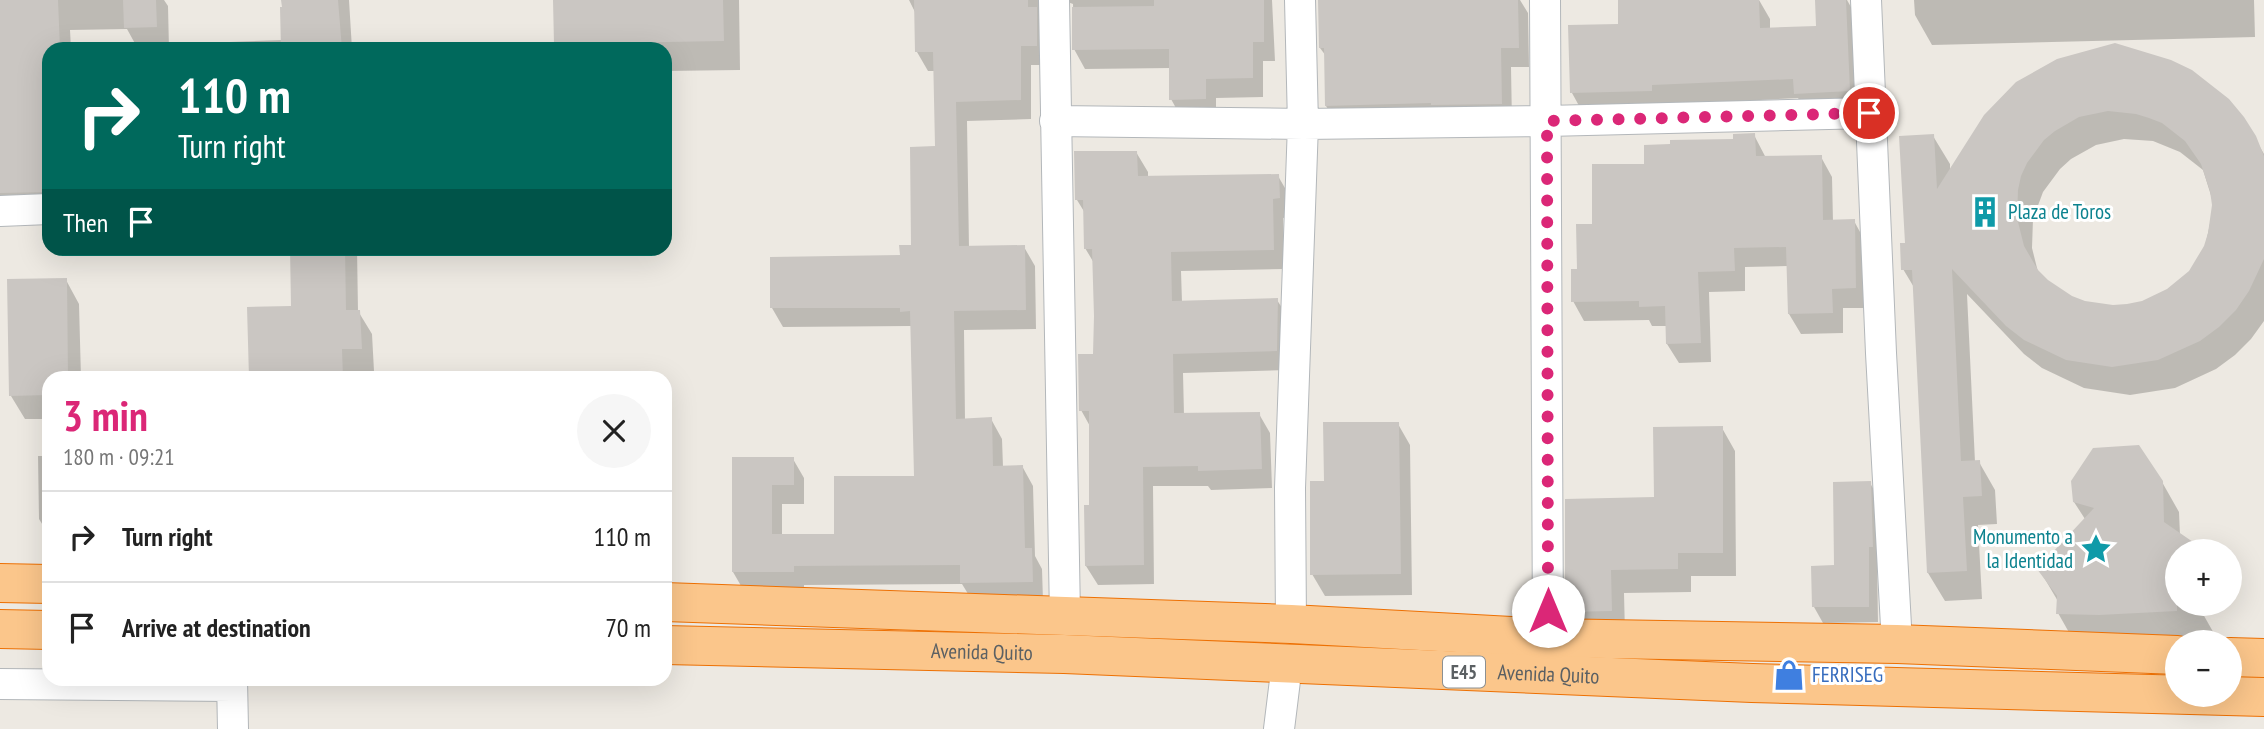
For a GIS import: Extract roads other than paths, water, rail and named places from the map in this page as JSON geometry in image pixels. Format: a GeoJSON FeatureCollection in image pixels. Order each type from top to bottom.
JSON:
{"type":"FeatureCollection","features":[{"type":"Feature","properties":{"kind":"highway"},"geometry":{"type":"LineString","coordinates":[[0,583],[42,584]]}},
{"type":"Feature","properties":{"kind":"highway","name":"Avenida Quito"},"geometry":{"type":"LineString","coordinates":[[672,602],[1290,624],[1548,638],[1896,643],[2165,654]]}},
{"type":"Feature","properties":{"kind":"highway"},"geometry":{"type":"LineString","coordinates":[[0,629],[42,630]]}},
{"type":"Feature","properties":{"kind":"highway","name":"Avenida Quito"},"geometry":{"type":"LineString","coordinates":[[672,645],[1064,654],[1752,683],[2264,697]]}},
{"type":"Feature","properties":{"kind":"highway"},"geometry":{"type":"LineString","coordinates":[[2242,657],[2264,658]]}},
{"type":"Feature","properties":{"kind":"street"},"geometry":{"type":"LineString","coordinates":[[1054,0],[1065,616]]}},
{"type":"Feature","properties":{"kind":"street"},"geometry":{"type":"LineString","coordinates":[[1290,624],[1290,488],[1303,124],[1300,0]]}},
{"type":"Feature","properties":{"kind":"street"},"geometry":{"type":"LineString","coordinates":[[1545,0],[1548,638]]}},
{"type":"Feature","properties":{"kind":"street"},"geometry":{"type":"LineString","coordinates":[[1866,0],[1869,113],[1896,643]]}},
{"type":"Feature","properties":{"kind":"street"},"geometry":{"type":"LineString","coordinates":[[1055,121],[1303,124],[1869,113]]}},
{"type":"Feature","properties":{"kind":"street"},"geometry":{"type":"LineString","coordinates":[[0,211],[42,209]]}},
{"type":"Feature","properties":{"kind":"street"},"geometry":{"type":"LineString","coordinates":[[1279,729],[1287,664]]}},
{"type":"Feature","properties":{"kind":"street"},"geometry":{"type":"LineString","coordinates":[[0,684],[42,684]]}},
{"type":"Feature","properties":{"kind":"street"},"geometry":{"type":"LineString","coordinates":[[232,686],[233,729]]}},
{"type":"Feature","properties":{"kind":"place","name":"Plaza de Toros"},"geometry":{"type":"Point","coordinates":[1985,212]}},
{"type":"Feature","properties":{"kind":"place","name":"Monumento a la Identidad"},"geometry":{"type":"Point","coordinates":[2096,549]}},
{"type":"Feature","properties":{"kind":"place","name":"FERRISEG"},"geometry":{"type":"Point","coordinates":[1789,675]}}]}
